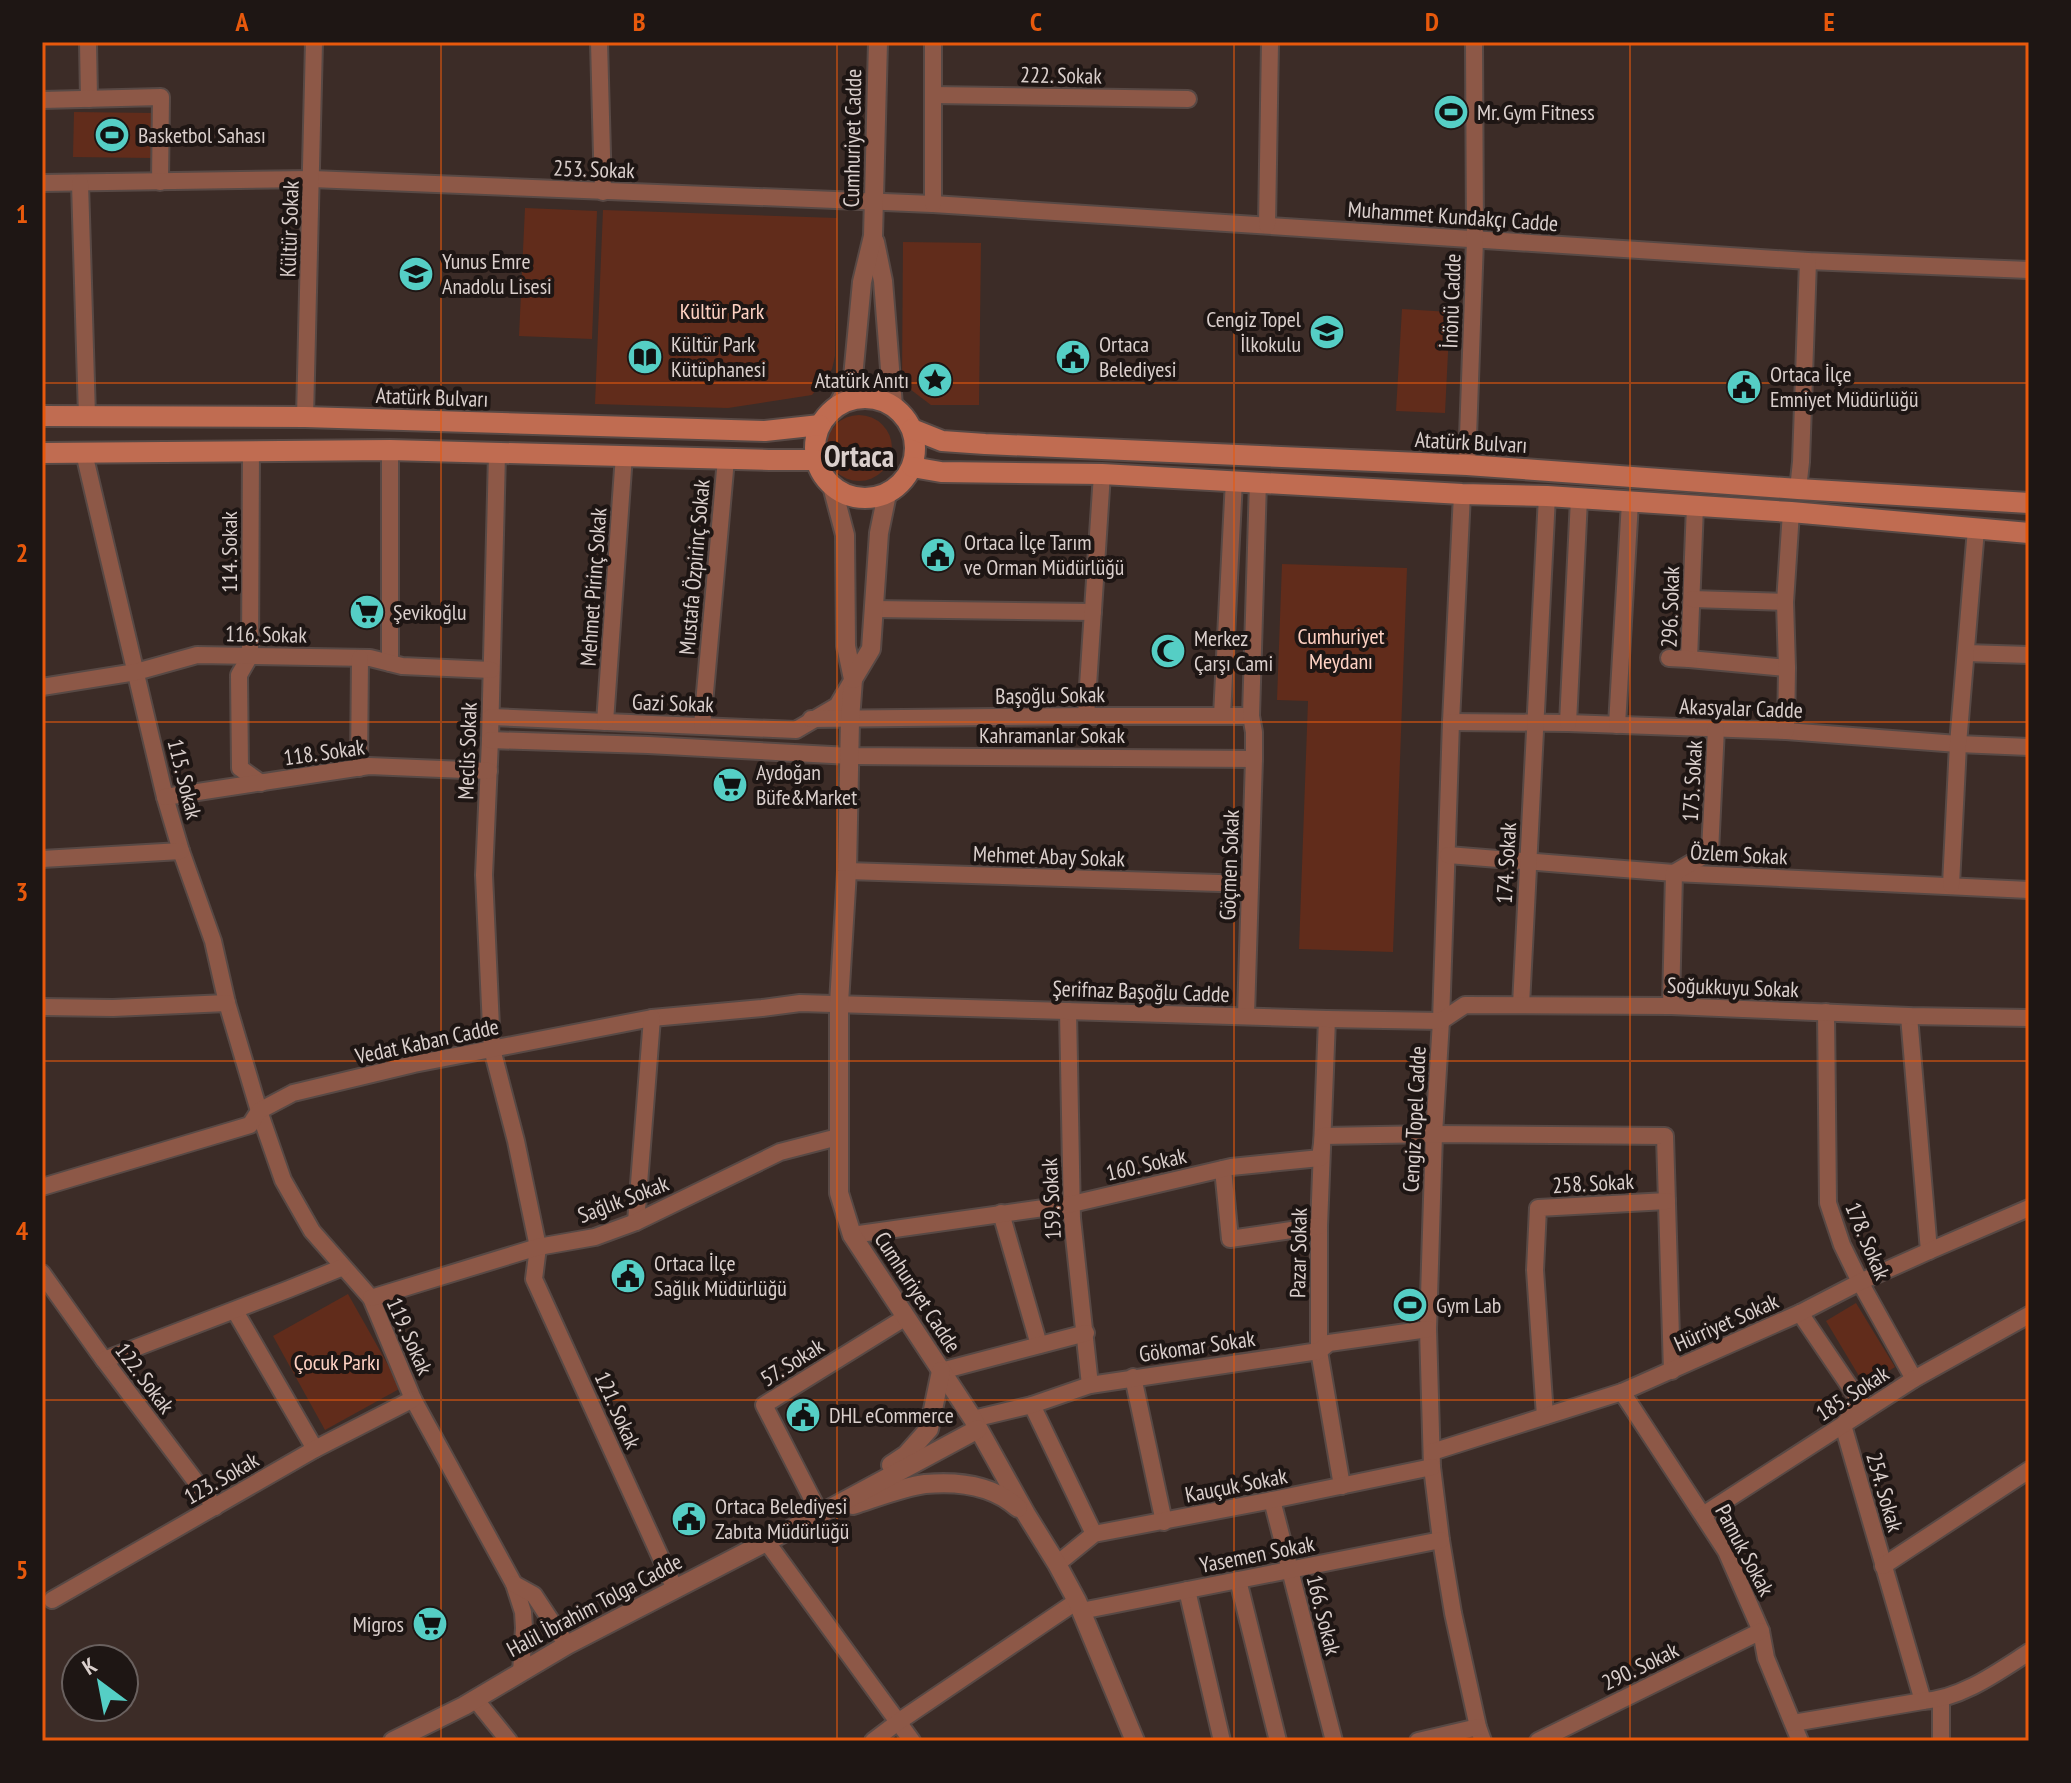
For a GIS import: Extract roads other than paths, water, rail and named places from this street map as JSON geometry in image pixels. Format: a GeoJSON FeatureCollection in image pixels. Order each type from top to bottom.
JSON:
{"type":"FeatureCollection","features":[{"type":"Feature","properties":{"kind":"main road"},"geometry":{"type":"LineString","coordinates":[[866,398],[893,406],[912,429],[915,442],[912,467],[906,478],[887,494],[862,499],[832,486],[816,460],[816,436],[828,414],[838,405],[866,398]]}},
{"type":"Feature","properties":{"kind":"main road","name":"Atatürk Bulvarı"},"geometry":{"type":"LineString","coordinates":[[42,416],[305,417],[765,431],[820,425]]}},
{"type":"Feature","properties":{"kind":"main road","name":"Atatürk Bulvarı"},"geometry":{"type":"LineString","coordinates":[[912,429],[942,441],[985,444],[1467,465],[2029,503]]}},
{"type":"Feature","properties":{"kind":"main road"},"geometry":{"type":"LineString","coordinates":[[42,453],[390,450],[816,460]]}},
{"type":"Feature","properties":{"kind":"main road"},"geometry":{"type":"LineString","coordinates":[[912,467],[941,472],[1102,474],[1547,496],[1791,512],[2029,533]]}},
{"type":"Feature","properties":{"kind":"street"},"geometry":{"type":"LineString","coordinates":[[88,42],[89,99]]}},
{"type":"Feature","properties":{"kind":"street","name":"Kültür Sokak"},"geometry":{"type":"LineString","coordinates":[[305,417],[314,42]]}},
{"type":"Feature","properties":{"kind":"street"},"geometry":{"type":"LineString","coordinates":[[599,42],[603,192]]}},
{"type":"Feature","properties":{"kind":"street","name":"Cumhuriyet Cadde"},"geometry":{"type":"LineString","coordinates":[[838,405],[853,377],[862,282],[873,236],[878,42]]}},
{"type":"Feature","properties":{"kind":"street"},"geometry":{"type":"LineString","coordinates":[[933,42],[933,204]]}},
{"type":"Feature","properties":{"kind":"street"},"geometry":{"type":"LineString","coordinates":[[1267,225],[1270,42]]}},
{"type":"Feature","properties":{"kind":"street","name":"İnönü Cadde"},"geometry":{"type":"LineString","coordinates":[[1467,465],[1475,240],[1474,42]]}},
{"type":"Feature","properties":{"kind":"street","name":"222. Sokak"},"geometry":{"type":"LineString","coordinates":[[933,95],[1188,99]]}},
{"type":"Feature","properties":{"kind":"street"},"geometry":{"type":"LineString","coordinates":[[42,100],[161,97],[160,182]]}},
{"type":"Feature","properties":{"kind":"street","name":"253. Sokak"},"geometry":{"type":"LineString","coordinates":[[42,183],[312,179],[875,202]]}},
{"type":"Feature","properties":{"kind":"street"},"geometry":{"type":"LineString","coordinates":[[80,183],[87,416]]}},
{"type":"Feature","properties":{"kind":"street","name":"Muhammet Kundakçı Cadde"},"geometry":{"type":"LineString","coordinates":[[875,202],[1808,261],[2029,270]]}},
{"type":"Feature","properties":{"kind":"street","name":"Cumhuriyet Cadde"},"geometry":{"type":"LineString","coordinates":[[873,236],[883,281],[893,406]]}},
{"type":"Feature","properties":{"kind":"street"},"geometry":{"type":"LineString","coordinates":[[1798,489],[1808,261]]}},
{"type":"Feature","properties":{"kind":"street","name":"114. Sokak"},"geometry":{"type":"LineString","coordinates":[[251,450],[250,656],[239,675],[240,768],[261,783]]}},
{"type":"Feature","properties":{"kind":"street"},"geometry":{"type":"LineString","coordinates":[[390,450],[390,663]]}},
{"type":"Feature","properties":{"kind":"street","name":"115. Sokak"},"geometry":{"type":"LineString","coordinates":[[84,453],[165,797],[213,941],[227,1003],[259,1111]]}},
{"type":"Feature","properties":{"kind":"street","name":"Meclis Sokak"},"geometry":{"type":"LineString","coordinates":[[497,453],[484,875],[492,1049],[516,1141],[538,1247]]}},
{"type":"Feature","properties":{"kind":"street","name":"Mehmet Pirinç Sokak"},"geometry":{"type":"LineString","coordinates":[[605,722],[624,455]]}},
{"type":"Feature","properties":{"kind":"street","name":"Mustafa Özpirinç Sokak"},"geometry":{"type":"LineString","coordinates":[[702,726],[726,459]]}},
{"type":"Feature","properties":{"kind":"street"},"geometry":{"type":"LineString","coordinates":[[1086,716],[1102,474]]}},
{"type":"Feature","properties":{"kind":"street"},"geometry":{"type":"LineString","coordinates":[[1222,716],[1234,480]]}},
{"type":"Feature","properties":{"kind":"street","name":"Göçmen Sokak"},"geometry":{"type":"LineString","coordinates":[[1246,1015],[1258,481]]}},
{"type":"Feature","properties":{"kind":"street","name":"Cumhuriyet Cadde"},"geometry":{"type":"LineString","coordinates":[[832,486],[845,535],[846,646],[853,679],[839,1003],[839,1193],[852,1235],[976,1424],[1057,1564],[1079,1606],[1135,1741]]}},
{"type":"Feature","properties":{"kind":"street","name":"Cumhuriyet Cadde"},"geometry":{"type":"LineString","coordinates":[[853,679],[871,649],[879,533],[887,494]]}},
{"type":"Feature","properties":{"kind":"street","name":"Cengiz Topel Cadde"},"geometry":{"type":"LineString","coordinates":[[1462,494],[1428,1329],[1432,1459],[1441,1540],[1453,1613],[1480,1734]]}},
{"type":"Feature","properties":{"kind":"street","name":"174. Sokak"},"geometry":{"type":"LineString","coordinates":[[1521,1005],[1547,496]]}},
{"type":"Feature","properties":{"kind":"street"},"geometry":{"type":"LineString","coordinates":[[1568,723],[1579,499]]}},
{"type":"Feature","properties":{"kind":"street"},"geometry":{"type":"LineString","coordinates":[[1617,725],[1630,502]]}},
{"type":"Feature","properties":{"kind":"street","name":"296. Sokak"},"geometry":{"type":"LineString","coordinates":[[1695,506],[1689,659],[1787,668]]}},
{"type":"Feature","properties":{"kind":"street"},"geometry":{"type":"LineString","coordinates":[[1786,731],[1785,602],[1791,512]]}},
{"type":"Feature","properties":{"kind":"street"},"geometry":{"type":"LineString","coordinates":[[1951,885],[1958,744],[1976,529]]}},
{"type":"Feature","properties":{"kind":"street"},"geometry":{"type":"LineString","coordinates":[[1229,558],[1255,558]]}},
{"type":"Feature","properties":{"kind":"street"},"geometry":{"type":"LineString","coordinates":[[1692,599],[1785,602]]}},
{"type":"Feature","properties":{"kind":"street"},"geometry":{"type":"LineString","coordinates":[[874,609],[1093,612]]}},
{"type":"Feature","properties":{"kind":"street"},"geometry":{"type":"LineString","coordinates":[[1966,653],[2029,655]]}},
{"type":"Feature","properties":{"kind":"street","name":"116. Sokak"},"geometry":{"type":"LineString","coordinates":[[42,687],[136,672],[197,655],[370,658],[402,666],[491,670]]}},
{"type":"Feature","properties":{"kind":"street"},"geometry":{"type":"LineString","coordinates":[[359,768],[360,658]]}},
{"type":"Feature","properties":{"kind":"street"},"geometry":{"type":"LineString","coordinates":[[1669,658],[1689,659]]}},
{"type":"Feature","properties":{"kind":"street"},"geometry":{"type":"LineString","coordinates":[[811,719],[837,706],[853,679]]}},
{"type":"Feature","properties":{"kind":"street","name":"Başoğlu Sokak"},"geometry":{"type":"LineString","coordinates":[[850,720],[1251,716]]}},
{"type":"Feature","properties":{"kind":"street","name":"Gazi Sokak"},"geometry":{"type":"LineString","coordinates":[[491,717],[796,730],[811,719],[850,720]]}},
{"type":"Feature","properties":{"kind":"street","name":"Akasyalar Cadde"},"geometry":{"type":"LineString","coordinates":[[1451,722],[1786,731],[2029,747]]}},
{"type":"Feature","properties":{"kind":"street","name":"175. Sokak"},"geometry":{"type":"LineString","coordinates":[[1674,873],[1710,852],[1716,728]]}},
{"type":"Feature","properties":{"kind":"street","name":"Gazi Sokak"},"geometry":{"type":"LineString","coordinates":[[490,740],[850,756]]}},
{"type":"Feature","properties":{"kind":"street","name":"Kahramanlar Sokak"},"geometry":{"type":"LineString","coordinates":[[850,756],[1254,759]]}},
{"type":"Feature","properties":{"kind":"street","name":"118. Sokak"},"geometry":{"type":"LineString","coordinates":[[165,797],[369,766],[489,771]]}},
{"type":"Feature","properties":{"kind":"street"},"geometry":{"type":"LineString","coordinates":[[42,859],[181,851]]}},
{"type":"Feature","properties":{"kind":"street","name":"Özlem Sokak"},"geometry":{"type":"LineString","coordinates":[[1448,855],[1674,873],[2029,890]]}},
{"type":"Feature","properties":{"kind":"street","name":"Mehmet Abay Sokak"},"geometry":{"type":"LineString","coordinates":[[847,871],[1250,884]]}},
{"type":"Feature","properties":{"kind":"street"},"geometry":{"type":"LineString","coordinates":[[1671,1006],[1674,873]]}},
{"type":"Feature","properties":{"kind":"street"},"geometry":{"type":"LineString","coordinates":[[42,1007],[113,1008],[227,1003]]}},
{"type":"Feature","properties":{"kind":"street","name":"Vedat Kaban Cadde"},"geometry":{"type":"LineString","coordinates":[[42,1187],[250,1125],[259,1111],[293,1093],[414,1064],[652,1018],[800,1003],[839,1003]]}},
{"type":"Feature","properties":{"kind":"street","name":"Şerifnaz Başoğlu Cadde"},"geometry":{"type":"LineString","coordinates":[[839,1003],[1441,1021]]}},
{"type":"Feature","properties":{"kind":"street","name":"Soğukkuyu Sokak"},"geometry":{"type":"LineString","coordinates":[[1441,1021],[1465,1005],[1671,1006],[2029,1018]]}},
{"type":"Feature","properties":{"kind":"street","name":"159. Sokak"},"geometry":{"type":"LineString","coordinates":[[1068,1011],[1072,1204],[1090,1385]]}},
{"type":"Feature","properties":{"kind":"street","name":"178. Sokak"},"geometry":{"type":"LineString","coordinates":[[1826,1012],[1828,1203],[1842,1245],[1860,1282],[1914,1379]]}},
{"type":"Feature","properties":{"kind":"street"},"geometry":{"type":"LineString","coordinates":[[1909,1016],[1929,1251]]}},
{"type":"Feature","properties":{"kind":"street"},"geometry":{"type":"LineString","coordinates":[[636,1222],[652,1018]]}},
{"type":"Feature","properties":{"kind":"street","name":"Pazar Sokak"},"geometry":{"type":"LineString","coordinates":[[1327,1019],[1319,1226],[1319,1351],[1342,1486]]}},
{"type":"Feature","properties":{"kind":"street","name":"119. Sokak"},"geometry":{"type":"LineString","coordinates":[[259,1111],[283,1180],[312,1231],[371,1298],[413,1399],[514,1584]]}},
{"type":"Feature","properties":{"kind":"street"},"geometry":{"type":"LineString","coordinates":[[1323,1136],[1665,1136],[1672,1371]]}},
{"type":"Feature","properties":{"kind":"street","name":"160. Sokak"},"geometry":{"type":"LineString","coordinates":[[852,1235],[1072,1204],[1223,1169],[1320,1158],[1323,1136]]}},
{"type":"Feature","properties":{"kind":"street","name":"Sağlık Sokak"},"geometry":{"type":"LineString","coordinates":[[371,1298],[538,1247],[595,1237],[636,1222],[780,1152],[838,1137]]}},
{"type":"Feature","properties":{"kind":"street"},"geometry":{"type":"LineString","coordinates":[[1223,1169],[1230,1239],[1319,1226]]}},
{"type":"Feature","properties":{"kind":"street","name":"258. Sokak"},"geometry":{"type":"LineString","coordinates":[[1545,1416],[1535,1270],[1538,1208],[1667,1201]]}},
{"type":"Feature","properties":{"kind":"street","name":"Hürriyet Sokak"},"geometry":{"type":"LineString","coordinates":[[1432,1459],[1545,1416],[1622,1392],[1672,1371],[1860,1282],[2029,1208]]}},
{"type":"Feature","properties":{"kind":"street"},"geometry":{"type":"LineString","coordinates":[[1001,1213],[1039,1345]]}},
{"type":"Feature","properties":{"kind":"street","name":"121. Sokak"},"geometry":{"type":"LineString","coordinates":[[538,1247],[534,1279],[675,1589]]}},
{"type":"Feature","properties":{"kind":"street"},"geometry":{"type":"LineString","coordinates":[[104,1360],[343,1267]]}},
{"type":"Feature","properties":{"kind":"street","name":"122. Sokak"},"geometry":{"type":"LineString","coordinates":[[42,1273],[215,1507]]}},
{"type":"Feature","properties":{"kind":"street"},"geometry":{"type":"LineString","coordinates":[[235,1311],[315,1449]]}},
{"type":"Feature","properties":{"kind":"street"},"geometry":{"type":"LineString","coordinates":[[1800,1313],[1861,1403],[1843,1425]]}},
{"type":"Feature","properties":{"kind":"street","name":"185. Sokak"},"geometry":{"type":"LineString","coordinates":[[1703,1515],[1914,1379],[2029,1315]]}},
{"type":"Feature","properties":{"kind":"street","name":"57. Sokak"},"geometry":{"type":"LineString","coordinates":[[820,1514],[764,1405],[906,1317]]}},
{"type":"Feature","properties":{"kind":"street","name":"Gökomar Sokak"},"geometry":{"type":"LineString","coordinates":[[976,1424],[1090,1385],[1319,1351],[1329,1343],[1428,1329]]}},
{"type":"Feature","properties":{"kind":"street"},"geometry":{"type":"LineString","coordinates":[[820,1514],[906,1455],[929,1429],[941,1371],[1086,1333]]}},
{"type":"Feature","properties":{"kind":"street"},"geometry":{"type":"LineString","coordinates":[[1133,1377],[1164,1522]]}},
{"type":"Feature","properties":{"kind":"street","name":"Pamuk Sokak"},"geometry":{"type":"LineString","coordinates":[[1622,1392],[1726,1551],[1761,1631],[1766,1658],[1800,1741]]}},
{"type":"Feature","properties":{"kind":"street","name":"123. Sokak"},"geometry":{"type":"LineString","coordinates":[[52,1600],[315,1449],[413,1399]]}},
{"type":"Feature","properties":{"kind":"street"},"geometry":{"type":"LineString","coordinates":[[1032,1405],[1094,1534]]}},
{"type":"Feature","properties":{"kind":"street"},"geometry":{"type":"LineString","coordinates":[[820,1514],[976,1424]]}},
{"type":"Feature","properties":{"kind":"street","name":"254. Sokak"},"geometry":{"type":"LineString","coordinates":[[1843,1425],[1923,1701]]}},
{"type":"Feature","properties":{"kind":"street","name":"Kauçuk Sokak"},"geometry":{"type":"LineString","coordinates":[[1057,1564],[1094,1534],[1342,1486],[1432,1459]]}},
{"type":"Feature","properties":{"kind":"street"},"geometry":{"type":"LineString","coordinates":[[1883,1566],[2029,1470]]}},
{"type":"Feature","properties":{"kind":"street"},"geometry":{"type":"LineString","coordinates":[[820,1514],[923,1484],[971,1484],[1007,1497],[1026,1514]]}},
{"type":"Feature","properties":{"kind":"street","name":"166. Sokak"},"geometry":{"type":"LineString","coordinates":[[1272,1500],[1334,1741]]}},
{"type":"Feature","properties":{"kind":"street","name":"Halil İbrahim Tolga Cadde"},"geometry":{"type":"LineString","coordinates":[[393,1741],[475,1699],[567,1645],[820,1514]]}},
{"type":"Feature","properties":{"kind":"street","name":"Yasemen Sokak"},"geometry":{"type":"LineString","coordinates":[[1079,1606],[1187,1590],[1441,1540]]}},
{"type":"Feature","properties":{"kind":"street"},"geometry":{"type":"LineString","coordinates":[[766,1541],[912,1741]]}},
{"type":"Feature","properties":{"kind":"street"},"geometry":{"type":"LineString","coordinates":[[1238,1580],[1278,1741]]}},
{"type":"Feature","properties":{"kind":"street"},"geometry":{"type":"LineString","coordinates":[[514,1584],[534,1595],[567,1645]]}},
{"type":"Feature","properties":{"kind":"street"},"geometry":{"type":"LineString","coordinates":[[514,1584],[523,1612],[521,1672]]}},
{"type":"Feature","properties":{"kind":"street"},"geometry":{"type":"LineString","coordinates":[[1187,1590],[1222,1741]]}},
{"type":"Feature","properties":{"kind":"street"},"geometry":{"type":"LineString","coordinates":[[873,1741],[1079,1606]]}},
{"type":"Feature","properties":{"kind":"street","name":"290. Sokak"},"geometry":{"type":"LineString","coordinates":[[1538,1741],[1761,1631]]}},
{"type":"Feature","properties":{"kind":"street"},"geometry":{"type":"LineString","coordinates":[[1793,1723],[1941,1700],[2026,1660]]}},
{"type":"Feature","properties":{"kind":"street"},"geometry":{"type":"LineString","coordinates":[[475,1699],[509,1741]]}},
{"type":"Feature","properties":{"kind":"street"},"geometry":{"type":"LineString","coordinates":[[1941,1700],[1941,1741]]}},
{"type":"Feature","properties":{"kind":"street"},"geometry":{"type":"LineString","coordinates":[[1418,1741],[1480,1734]]}},
{"type":"Feature","properties":{"kind":"place","name":"Mr. Gym Fitness"},"geometry":{"type":"Point","coordinates":[1451,112]}},
{"type":"Feature","properties":{"kind":"place","name":"Basketbol Sahası"},"geometry":{"type":"Point","coordinates":[112,135]}},
{"type":"Feature","properties":{"kind":"place","name":"Yunus Emre Anadolu Lisesi"},"geometry":{"type":"Point","coordinates":[416,274]}},
{"type":"Feature","properties":{"kind":"place","name":"Cengiz Topel İlkokulu"},"geometry":{"type":"Point","coordinates":[1327,332]}},
{"type":"Feature","properties":{"kind":"place","name":"Kültür Park Kütüphanesi"},"geometry":{"type":"Point","coordinates":[645,357]}},
{"type":"Feature","properties":{"kind":"place","name":"Ortaca Belediyesi"},"geometry":{"type":"Point","coordinates":[1073,357]}},
{"type":"Feature","properties":{"kind":"place","name":"Atatürk Anıtı"},"geometry":{"type":"Point","coordinates":[935,380]}},
{"type":"Feature","properties":{"kind":"place","name":"Ortaca İlçe Emniyet Müdürlüğü"},"geometry":{"type":"Point","coordinates":[1744,387]}},
{"type":"Feature","properties":{"kind":"place","name":"Ortaca İlçe Tarım ve Orman Müdürlüğü"},"geometry":{"type":"Point","coordinates":[938,555]}},
{"type":"Feature","properties":{"kind":"place","name":"Şevikoğlu"},"geometry":{"type":"Point","coordinates":[367,612]}},
{"type":"Feature","properties":{"kind":"place","name":"Merkez Çarşı Cami"},"geometry":{"type":"Point","coordinates":[1168,651]}},
{"type":"Feature","properties":{"kind":"place","name":"Aydoğan Büfe&Market"},"geometry":{"type":"Point","coordinates":[730,785]}},
{"type":"Feature","properties":{"kind":"place","name":"Ortaca İlçe Sağlık Müdürlüğü"},"geometry":{"type":"Point","coordinates":[628,1276]}},
{"type":"Feature","properties":{"kind":"place","name":"Gym Lab"},"geometry":{"type":"Point","coordinates":[1410,1305]}},
{"type":"Feature","properties":{"kind":"place","name":"DHL eCommerce"},"geometry":{"type":"Point","coordinates":[803,1415]}},
{"type":"Feature","properties":{"kind":"place","name":"Ortaca Belediyesi Zabıta Müdürlüğü"},"geometry":{"type":"Point","coordinates":[689,1519]}},
{"type":"Feature","properties":{"kind":"place","name":"Migros"},"geometry":{"type":"Point","coordinates":[430,1624]}},
{"type":"Feature","properties":{"kind":"district","name":"Ortaca"},"geometry":{"type":"Point","coordinates":[859,457]}},
{"type":"Feature","properties":{"kind":"park label","name":"Kültür Park"},"geometry":{"type":"Point","coordinates":[722,311]}},
{"type":"Feature","properties":{"kind":"park label","name":"Cumhuriyet Meydanı"},"geometry":{"type":"Point","coordinates":[1341,648]}},
{"type":"Feature","properties":{"kind":"park label","name":"Çocuk Parkı"},"geometry":{"type":"Point","coordinates":[337,1362]}}]}
